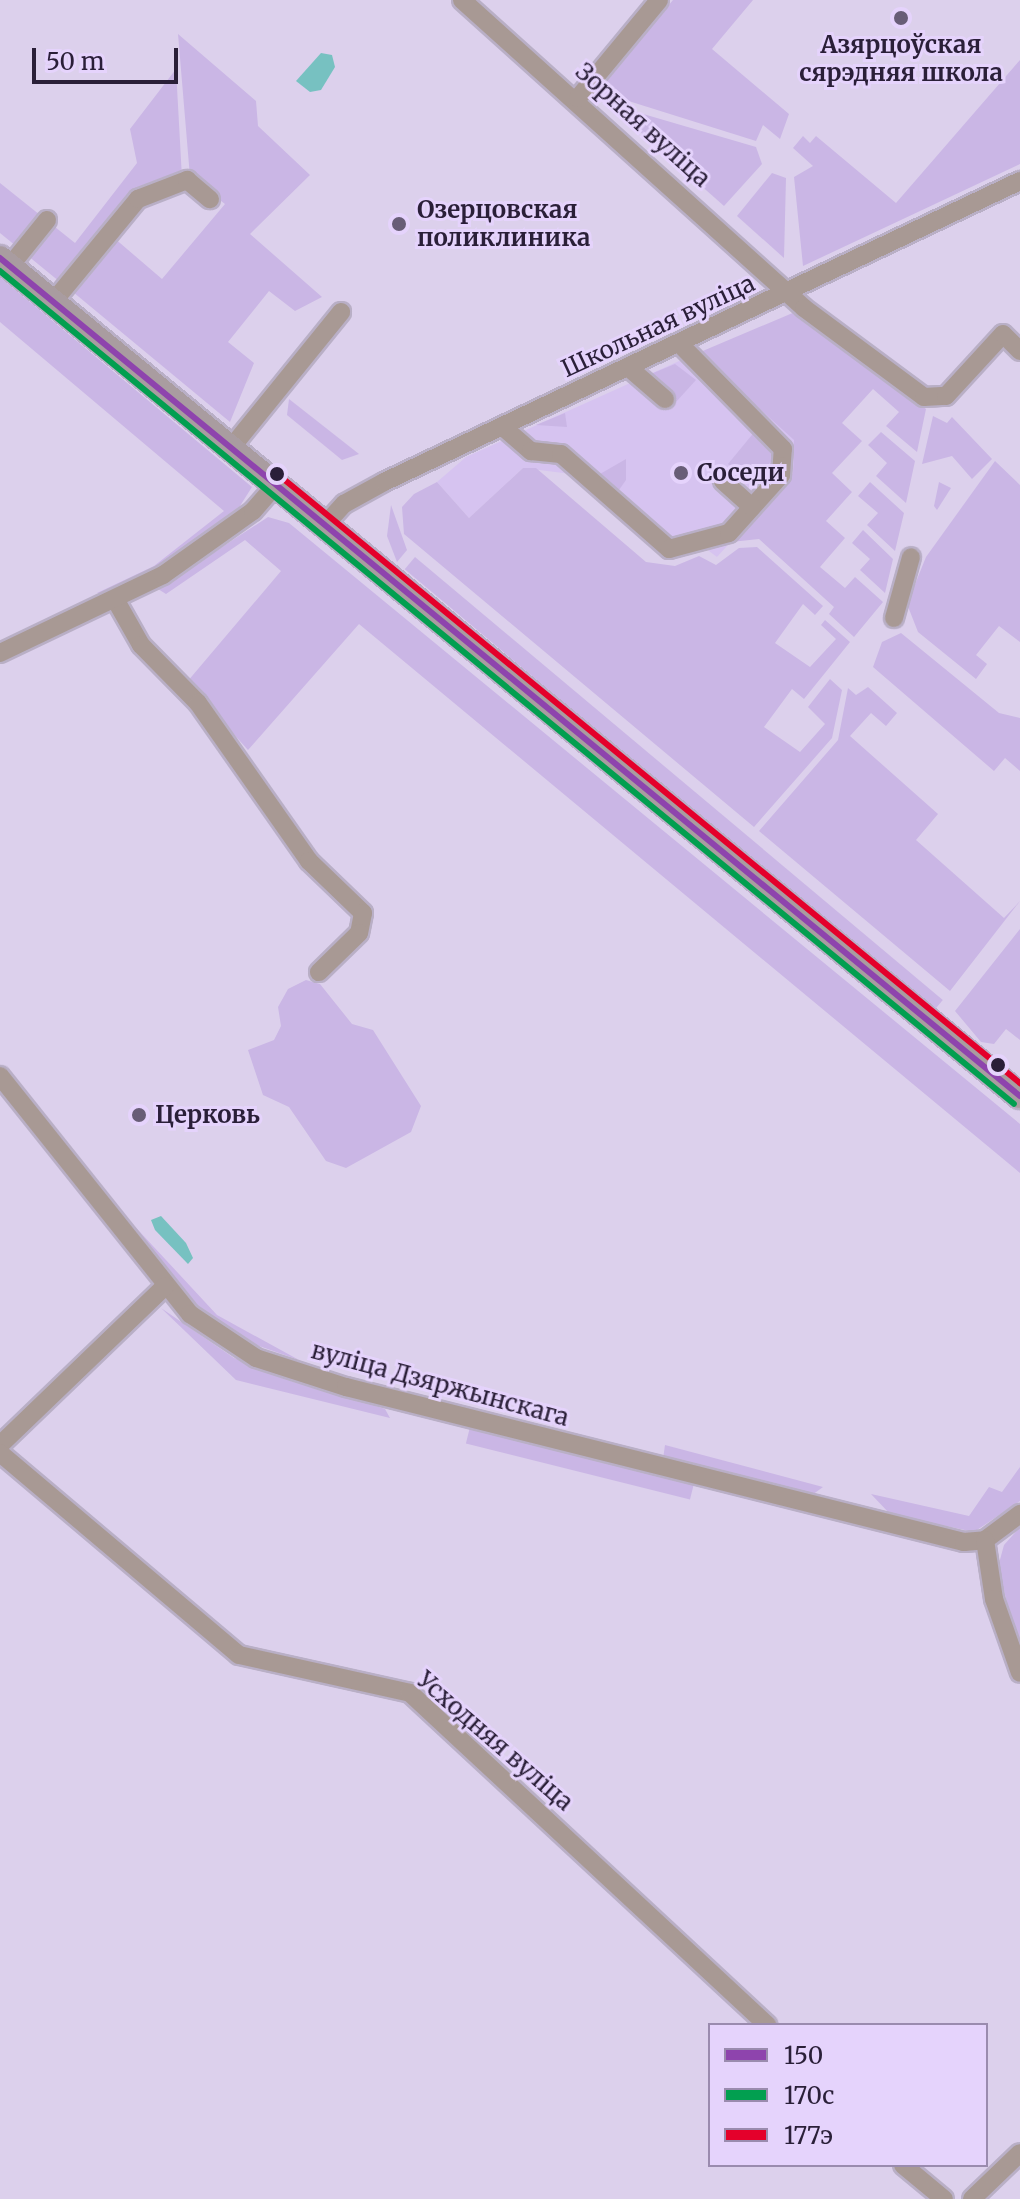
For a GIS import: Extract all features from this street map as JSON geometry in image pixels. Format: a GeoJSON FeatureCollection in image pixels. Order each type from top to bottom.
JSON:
{"type":"FeatureCollection","features":[{"type":"Feature","properties":{"kind":"main road"},"geometry":{"type":"LineString","coordinates":[[5,262],[1020,1096]]}},
{"type":"Feature","properties":{"kind":"street","name":"Зорная вуліца"},"geometry":{"type":"LineString","coordinates":[[462,0],[578,98],[788,291],[924,397],[946,396],[1003,334],[1020,351]]}},
{"type":"Feature","properties":{"kind":"street"},"geometry":{"type":"LineString","coordinates":[[578,98],[659,0]]}},
{"type":"Feature","properties":{"kind":"street"},"geometry":{"type":"LineString","coordinates":[[53,302],[138,199],[187,180],[210,199]]}},
{"type":"Feature","properties":{"kind":"street","name":"Школьная вуліца"},"geometry":{"type":"LineString","coordinates":[[324,526],[355,496],[1020,181]]}},
{"type":"Feature","properties":{"kind":"street"},"geometry":{"type":"LineString","coordinates":[[5,262],[47,220]]}},
{"type":"Feature","properties":{"kind":"street"},"geometry":{"type":"LineString","coordinates":[[231,448],[341,312]]}},
{"type":"Feature","properties":{"kind":"street"},"geometry":{"type":"LineString","coordinates":[[503,427],[531,451],[561,454],[669,549],[729,533],[781,475],[783,449],[679,343]]}},
{"type":"Feature","properties":{"kind":"street"},"geometry":{"type":"LineString","coordinates":[[628,367],[665,399]]}},
{"type":"Feature","properties":{"kind":"street"},"geometry":{"type":"LineString","coordinates":[[723,481],[752,507]]}},
{"type":"Feature","properties":{"kind":"street"},"geometry":{"type":"LineString","coordinates":[[0,653],[115,599],[212,541],[276,485]]}},
{"type":"Feature","properties":{"kind":"street"},"geometry":{"type":"LineString","coordinates":[[894,618],[911,557]]}},
{"type":"Feature","properties":{"kind":"street"},"geometry":{"type":"LineString","coordinates":[[115,599],[141,645],[198,703],[309,861],[363,913],[359,933],[319,972]]}},
{"type":"Feature","properties":{"kind":"street","name":"вуліца Дзяржынскага"},"geometry":{"type":"LineString","coordinates":[[0,1076],[165,1286],[231,1345],[346,1387],[964,1542],[985,1540]]}},
{"type":"Feature","properties":{"kind":"street"},"geometry":{"type":"LineString","coordinates":[[0,1445],[165,1286]]}},
{"type":"Feature","properties":{"kind":"street","name":"Усходняя вуліца"},"geometry":{"type":"LineString","coordinates":[[0,1453],[239,1655],[410,1693],[765,2023]]}},
{"type":"Feature","properties":{"kind":"street"},"geometry":{"type":"LineString","coordinates":[[1020,1514],[985,1540],[994,1599],[1020,1673]]}},
{"type":"Feature","properties":{"kind":"street"},"geometry":{"type":"LineString","coordinates":[[972,2199],[1020,2153]]}},
{"type":"Feature","properties":{"kind":"street"},"geometry":{"type":"LineString","coordinates":[[905,2167],[944,2199]]}},
{"type":"Feature","properties":{"kind":"shaded area"},"geometry":{"type":"Polygon","coordinates":[[[673,0],[753,0],[712,49],[789,114],[780,139],[763,125],[756,141],[603,93],[603,84],[673,0]]]}},
{"type":"Feature","properties":{"kind":"shaded area"},"geometry":{"type":"Polygon","coordinates":[[[178,34],[256,101],[258,126],[310,175],[250,234],[322,297],[295,311],[269,291],[228,342],[254,363],[230,422],[73,292],[113,237],[162,279],[225,204],[190,177],[178,34]]]}},
{"type":"Feature","properties":{"kind":"shaded area"},"geometry":{"type":"Polygon","coordinates":[[[321,53],[332,55],[335,67],[321,90],[310,92],[296,81],[321,53]]]}},
{"type":"Feature","properties":{"kind":"shaded area"},"geometry":{"type":"Polygon","coordinates":[[[1020,60],[1020,164],[803,266],[794,177],[813,166],[793,148],[803,136],[810,143],[816,136],[896,203],[1020,60]]]}},
{"type":"Feature","properties":{"kind":"shaded area"},"geometry":{"type":"Polygon","coordinates":[[[176,69],[182,178],[135,194],[60,282],[0,233],[0,183],[75,243],[137,163],[130,129],[176,69]]]}},
{"type":"Feature","properties":{"kind":"shaded area"},"geometry":{"type":"Polygon","coordinates":[[[609,104],[756,147],[762,164],[724,206],[609,104]]]}},
{"type":"Feature","properties":{"kind":"shaded area"},"geometry":{"type":"Polygon","coordinates":[[[772,173],[786,178],[784,258],[737,216],[772,173]]]}},
{"type":"Feature","properties":{"kind":"shaded area"},"geometry":{"type":"Polygon","coordinates":[[[0,277],[252,487],[233,517],[114,593],[97,593],[154,566],[224,511],[0,322],[0,277]]]}},
{"type":"Feature","properties":{"kind":"shaded area"},"geometry":{"type":"Polygon","coordinates":[[[795,312],[926,409],[917,452],[886,426],[899,412],[873,389],[842,423],[862,441],[832,473],[852,492],[826,521],[845,538],[820,567],[845,588],[855,577],[883,602],[854,637],[829,614],[834,607],[759,539],[731,542],[793,473],[794,440],[698,353],[795,312]]]}},
{"type":"Feature","properties":{"kind":"shaded area"},"geometry":{"type":"Polygon","coordinates":[[[697,353],[795,440],[793,473],[717,557],[701,545],[668,558],[571,474],[523,468],[469,518],[437,482],[466,457],[697,353]]]}},
{"type":"Feature","properties":{"kind":"shaded area"},"geometry":{"type":"Polygon","coordinates":[[[675,364],[696,380],[676,402],[646,376],[675,364]]]}},
{"type":"Feature","properties":{"kind":"shaded area"},"geometry":{"type":"Polygon","coordinates":[[[289,399],[359,454],[342,460],[287,415],[289,399]]]}},
{"type":"Feature","properties":{"kind":"shaded area"},"geometry":{"type":"Polygon","coordinates":[[[565,413],[567,427],[536,425],[565,413]]]}},
{"type":"Feature","properties":{"kind":"shaded area"},"geometry":{"type":"Polygon","coordinates":[[[933,416],[947,423],[952,417],[992,459],[972,479],[952,456],[922,464],[933,416]]]}},
{"type":"Feature","properties":{"kind":"shaded area"},"geometry":{"type":"Polygon","coordinates":[[[756,430],[773,457],[755,489],[728,464],[756,430]]]}},
{"type":"Feature","properties":{"kind":"shaded area"},"geometry":{"type":"Polygon","coordinates":[[[881,432],[915,461],[906,503],[876,476],[887,463],[868,445],[881,432]]]}},
{"type":"Feature","properties":{"kind":"shaded area"},"geometry":{"type":"Polygon","coordinates":[[[626,459],[626,480],[619,490],[600,474],[626,459]]]}},
{"type":"Feature","properties":{"kind":"shaded area"},"geometry":{"type":"Polygon","coordinates":[[[995,461],[1020,485],[1020,642],[999,626],[976,655],[987,664],[976,679],[918,632],[907,604],[926,557],[995,461]]]}},
{"type":"Feature","properties":{"kind":"shaded area"},"geometry":{"type":"Polygon","coordinates":[[[523,468],[536,468],[646,562],[675,566],[699,556],[716,565],[739,548],[757,547],[823,606],[815,615],[803,604],[775,643],[810,667],[836,639],[821,625],[825,620],[850,642],[804,699],[792,689],[764,727],[800,752],[825,724],[808,707],[830,679],[842,690],[832,738],[754,827],[404,534],[402,507],[414,494],[437,482],[469,518],[523,468]]]}},
{"type":"Feature","properties":{"kind":"shaded area"},"geometry":{"type":"Polygon","coordinates":[[[870,482],[904,513],[895,551],[867,525],[878,513],[858,496],[870,482]]]}},
{"type":"Feature","properties":{"kind":"shaded area"},"geometry":{"type":"Polygon","coordinates":[[[939,482],[951,488],[937,510],[934,506],[939,482]]]}},
{"type":"Feature","properties":{"kind":"shaded area"},"geometry":{"type":"Polygon","coordinates":[[[391,505],[407,550],[397,562],[387,536],[391,505]]]}},
{"type":"Feature","properties":{"kind":"shaded area"},"geometry":{"type":"Polygon","coordinates":[[[268,517],[289,523],[1020,1124],[1020,1173],[359,624],[248,750],[187,682],[281,571],[245,540],[166,594],[158,589],[268,517]]]}},
{"type":"Feature","properties":{"kind":"shaded area"},"geometry":{"type":"Polygon","coordinates":[[[863,530],[893,559],[885,593],[860,570],[870,559],[852,543],[863,530]]]}},
{"type":"Feature","properties":{"kind":"shaded area"},"geometry":{"type":"Polygon","coordinates":[[[415,557],[943,1000],[933,1012],[405,569],[415,557]]]}},
{"type":"Feature","properties":{"kind":"shaded area"},"geometry":{"type":"Polygon","coordinates":[[[901,633],[999,713],[1020,718],[1020,771],[1005,758],[994,771],[873,667],[882,642],[901,633]]]}},
{"type":"Feature","properties":{"kind":"shaded area"},"geometry":{"type":"Polygon","coordinates":[[[868,687],[897,713],[886,726],[871,713],[850,736],[938,814],[916,840],[1004,918],[1020,901],[950,991],[759,831],[838,740],[848,688],[856,695],[868,687]]]}},
{"type":"Feature","properties":{"kind":"shaded area"},"geometry":{"type":"Polygon","coordinates":[[[1020,929],[1020,1040],[1006,1029],[994,1044],[981,1042],[955,1011],[1020,929]]]}},
{"type":"Feature","properties":{"kind":"shaded area"},"geometry":{"type":"Polygon","coordinates":[[[306,980],[320,984],[352,1024],[373,1030],[421,1106],[411,1132],[346,1168],[326,1161],[289,1107],[263,1095],[248,1050],[274,1040],[281,1026],[278,1007],[288,989],[306,980]]]}},
{"type":"Feature","properties":{"kind":"shaded area"},"geometry":{"type":"Polygon","coordinates":[[[161,1216],[186,1243],[193,1258],[188,1264],[155,1230],[151,1220],[161,1216]]]}},
{"type":"Feature","properties":{"kind":"shaded area"},"geometry":{"type":"Polygon","coordinates":[[[127,1218],[217,1315],[299,1360],[236,1338],[194,1308],[123,1222],[127,1218]]]}},
{"type":"Feature","properties":{"kind":"shaded area"},"geometry":{"type":"Polygon","coordinates":[[[161,1308],[234,1358],[385,1409],[390,1418],[236,1380],[161,1308]]]}},
{"type":"Feature","properties":{"kind":"shaded area"},"geometry":{"type":"Polygon","coordinates":[[[470,1427],[694,1483],[690,1499],[466,1443],[470,1427]]]}},
{"type":"Feature","properties":{"kind":"shaded area"},"geometry":{"type":"Polygon","coordinates":[[[665,1445],[823,1487],[812,1495],[663,1459],[665,1445]]]}},
{"type":"Feature","properties":{"kind":"shaded area"},"geometry":{"type":"Polygon","coordinates":[[[1020,1467],[1020,1501],[974,1532],[890,1514],[871,1494],[969,1516],[989,1487],[1002,1492],[1020,1467]]]}},
{"type":"Feature","properties":{"kind":"shaded area"},"geometry":{"type":"Polygon","coordinates":[[[1020,1527],[1020,1655],[998,1567],[1004,1545],[1020,1527]]]}},
{"type":"Feature","properties":{"kind":"transit line","name":"150"},"geometry":{"type":"LineString","coordinates":[[0,258],[1020,1096]]}},
{"type":"Feature","properties":{"kind":"transit line","name":"170с"},"geometry":{"type":"LineString","coordinates":[[0,271],[1014,1104]]}},
{"type":"Feature","properties":{"kind":"transit line","name":"177э"},"geometry":{"type":"LineString","coordinates":[[275,472],[1020,1083]]}},
{"type":"Feature","properties":{"kind":"place","name":"Азярцоўская сярэдняя школа"},"geometry":{"type":"Point","coordinates":[901,18]}},
{"type":"Feature","properties":{"kind":"place","name":"Озерцовская поликлиника"},"geometry":{"type":"Point","coordinates":[399,224]}},
{"type":"Feature","properties":{"kind":"place","name":"Соседи"},"geometry":{"type":"Point","coordinates":[681,473]}},
{"type":"Feature","properties":{"kind":"place","name":"Церковь"},"geometry":{"type":"Point","coordinates":[139,1115]}}]}
